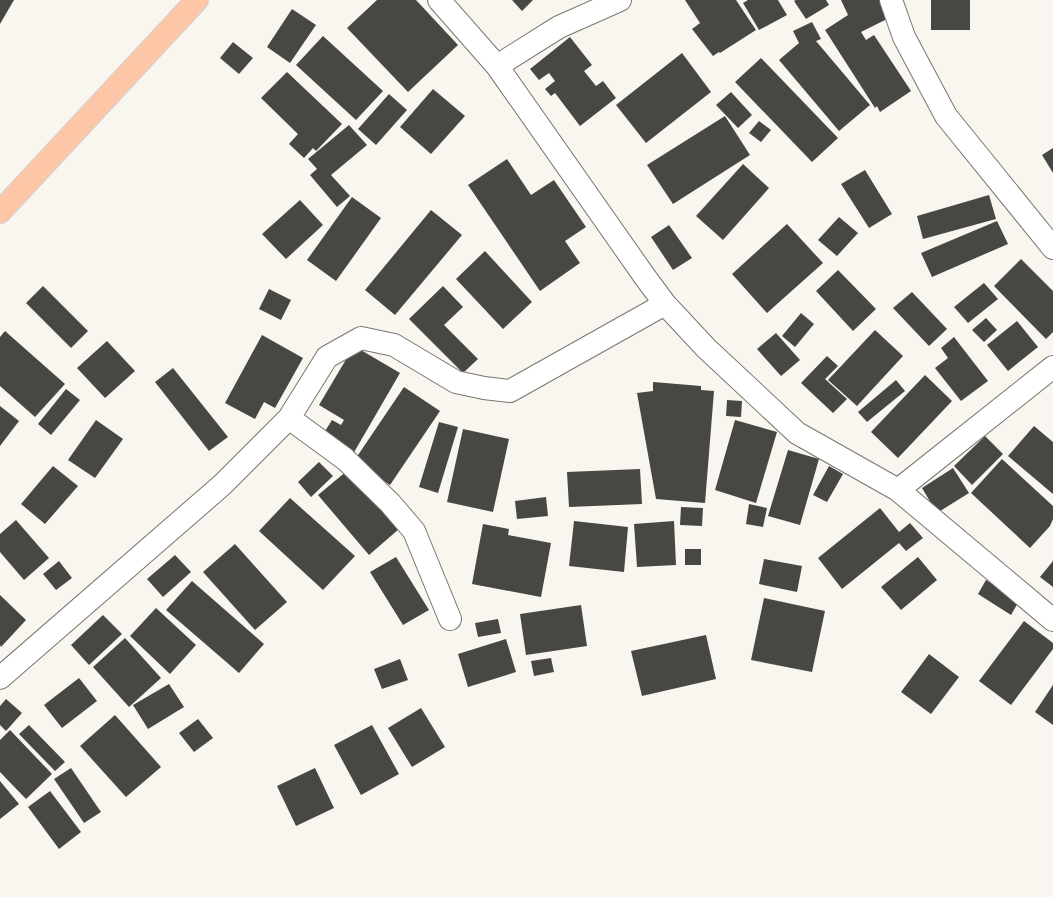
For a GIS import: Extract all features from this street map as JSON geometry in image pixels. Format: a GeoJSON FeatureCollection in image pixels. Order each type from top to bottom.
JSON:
{"type":"FeatureCollection","features":[{"type":"Feature","properties":{"kind":"main road"},"geometry":{"type":"LineString","coordinates":[[0,212],[197,0]]}},
{"type":"Feature","properties":{"kind":"street"},"geometry":{"type":"LineString","coordinates":[[439,0],[497,66],[645,277],[666,304],[706,348],[797,433],[898,490],[1053,620]]}},
{"type":"Feature","properties":{"kind":"street"},"geometry":{"type":"LineString","coordinates":[[497,66],[559,27],[620,0]]}},
{"type":"Feature","properties":{"kind":"street"},"geometry":{"type":"LineString","coordinates":[[891,0],[904,37],[946,116],[1053,248]]}},
{"type":"Feature","properties":{"kind":"street"},"geometry":{"type":"LineString","coordinates":[[0,678],[222,485],[289,418],[327,357],[361,338],[394,345],[456,382],[484,388],[510,391],[666,304]]}},
{"type":"Feature","properties":{"kind":"street"},"geometry":{"type":"LineString","coordinates":[[898,490],[1053,368]]}},
{"type":"Feature","properties":{"kind":"street"},"geometry":{"type":"LineString","coordinates":[[289,418],[345,459],[390,503],[414,531],[450,619]]}},
{"type":"Feature","properties":{"kind":"building"},"geometry":{"type":"Polygon","coordinates":[[[0,0],[14,0],[0,24],[0,0]]]}},
{"type":"Feature","properties":{"kind":"building"},"geometry":{"type":"Polygon","coordinates":[[[377,0],[416,0],[458,45],[408,92],[347,28],[377,0]]]}},
{"type":"Feature","properties":{"kind":"building"},"geometry":{"type":"Polygon","coordinates":[[[512,0],[533,0],[522,11],[512,0]]]}},
{"type":"Feature","properties":{"kind":"building"},"geometry":{"type":"Polygon","coordinates":[[[685,0],[736,0],[756,30],[713,56],[692,29],[700,23],[685,0]]]}},
{"type":"Feature","properties":{"kind":"building"},"geometry":{"type":"Polygon","coordinates":[[[748,0],[778,0],[787,15],[759,30],[743,3],[748,0]]]}},
{"type":"Feature","properties":{"kind":"building"},"geometry":{"type":"Polygon","coordinates":[[[826,0],[829,5],[806,19],[794,1],[826,0]]]}},
{"type":"Feature","properties":{"kind":"building"},"geometry":{"type":"Polygon","coordinates":[[[841,0],[883,0],[891,17],[861,32],[866,40],[874,35],[911,91],[880,112],[877,106],[875,108],[825,30],[848,15],[841,0]]]}},
{"type":"Feature","properties":{"kind":"building"},"geometry":{"type":"Polygon","coordinates":[[[931,0],[970,0],[970,30],[931,30],[931,0]]]}},
{"type":"Feature","properties":{"kind":"building"},"geometry":{"type":"Polygon","coordinates":[[[292,9],[316,25],[290,63],[267,47],[292,9]]]}},
{"type":"Feature","properties":{"kind":"building"},"geometry":{"type":"Polygon","coordinates":[[[812,22],[821,39],[816,41],[870,105],[839,131],[779,60],[799,43],[793,31],[812,22]]]}},
{"type":"Feature","properties":{"kind":"building"},"geometry":{"type":"Polygon","coordinates":[[[323,36],[383,91],[356,120],[296,65],[323,36]]]}},
{"type":"Feature","properties":{"kind":"building"},"geometry":{"type":"Polygon","coordinates":[[[570,37],[592,65],[584,71],[596,86],[603,81],[616,98],[580,126],[555,93],[551,96],[545,89],[555,81],[549,73],[539,80],[530,69],[570,37]]]}},
{"type":"Feature","properties":{"kind":"building"},"geometry":{"type":"Polygon","coordinates":[[[233,42],[253,58],[239,74],[220,58],[233,42]]]}},
{"type":"Feature","properties":{"kind":"building"},"geometry":{"type":"Polygon","coordinates":[[[682,53],[711,92],[646,143],[616,105],[682,53]]]}},
{"type":"Feature","properties":{"kind":"building"},"geometry":{"type":"Polygon","coordinates":[[[761,58],[838,138],[812,162],[735,82],[761,58]]]}},
{"type":"Feature","properties":{"kind":"building"},"geometry":{"type":"Polygon","coordinates":[[[287,72],[342,124],[316,151],[313,148],[304,158],[289,144],[298,134],[261,98],[287,72]]]}},
{"type":"Feature","properties":{"kind":"building"},"geometry":{"type":"Polygon","coordinates":[[[433,89],[465,116],[431,154],[400,127],[433,89]]]}},
{"type":"Feature","properties":{"kind":"building"},"geometry":{"type":"Polygon","coordinates":[[[731,92],[752,115],[738,128],[716,105],[731,92]]]}},
{"type":"Feature","properties":{"kind":"building"},"geometry":{"type":"Polygon","coordinates":[[[389,94],[407,110],[376,145],[358,129],[389,94]]]}},
{"type":"Feature","properties":{"kind":"building"},"geometry":{"type":"Polygon","coordinates":[[[725,116],[750,155],[673,204],[647,165],[725,116]]]}},
{"type":"Feature","properties":{"kind":"building"},"geometry":{"type":"Polygon","coordinates":[[[759,121],[771,130],[761,142],[749,133],[759,121]]]}},
{"type":"Feature","properties":{"kind":"building"},"geometry":{"type":"Polygon","coordinates":[[[349,125],[367,145],[331,175],[350,196],[337,207],[310,175],[317,169],[308,159],[349,125]]]}},
{"type":"Feature","properties":{"kind":"building"},"geometry":{"type":"Polygon","coordinates":[[[1053,148],[1053,173],[1042,155],[1053,148]]]}},
{"type":"Feature","properties":{"kind":"building"},"geometry":{"type":"Polygon","coordinates":[[[507,159],[531,195],[554,180],[586,227],[565,241],[580,263],[540,291],[468,185],[507,159]]]}},
{"type":"Feature","properties":{"kind":"building"},"geometry":{"type":"Polygon","coordinates":[[[743,164],[769,188],[723,240],[696,216],[743,164]]]}},
{"type":"Feature","properties":{"kind":"building"},"geometry":{"type":"Polygon","coordinates":[[[865,170],[892,214],[869,228],[841,184],[865,170]]]}},
{"type":"Feature","properties":{"kind":"building"},"geometry":{"type":"Polygon","coordinates":[[[989,195],[996,219],[923,239],[917,216],[989,195]]]}},
{"type":"Feature","properties":{"kind":"building"},"geometry":{"type":"Polygon","coordinates":[[[352,197],[381,218],[336,281],[307,260],[352,197]]]}},
{"type":"Feature","properties":{"kind":"building"},"geometry":{"type":"Polygon","coordinates":[[[300,200],[323,225],[286,259],[262,234],[300,200]]]}},
{"type":"Feature","properties":{"kind":"building"},"geometry":{"type":"Polygon","coordinates":[[[431,210],[462,235],[395,315],[365,290],[431,210]]]}},
{"type":"Feature","properties":{"kind":"building"},"geometry":{"type":"Polygon","coordinates":[[[839,217],[858,233],[837,256],[818,240],[839,217]]]}},
{"type":"Feature","properties":{"kind":"building"},"geometry":{"type":"Polygon","coordinates":[[[997,221],[1008,244],[932,277],[921,253],[997,221]]]}},
{"type":"Feature","properties":{"kind":"building"},"geometry":{"type":"Polygon","coordinates":[[[787,224],[823,263],[767,313],[732,274],[787,224]]]}},
{"type":"Feature","properties":{"kind":"building"},"geometry":{"type":"Polygon","coordinates":[[[669,225],[692,258],[673,270],[651,237],[669,225]]]}},
{"type":"Feature","properties":{"kind":"building"},"geometry":{"type":"Polygon","coordinates":[[[485,251],[532,302],[503,329],[456,279],[485,251]]]}},
{"type":"Feature","properties":{"kind":"building"},"geometry":{"type":"Polygon","coordinates":[[[1021,259],[1053,291],[1053,332],[1046,339],[994,286],[1021,259]]]}},
{"type":"Feature","properties":{"kind":"building"},"geometry":{"type":"Polygon","coordinates":[[[838,270],[876,309],[853,331],[816,291],[838,270]]]}},
{"type":"Feature","properties":{"kind":"building"},"geometry":{"type":"Polygon","coordinates":[[[984,283],[998,299],[968,323],[954,307],[984,283]]]}},
{"type":"Feature","properties":{"kind":"building"},"geometry":{"type":"Polygon","coordinates":[[[43,286],[88,331],[71,348],[26,303],[43,286]]]}},
{"type":"Feature","properties":{"kind":"building"},"geometry":{"type":"Polygon","coordinates":[[[443,286],[463,307],[444,325],[478,359],[463,373],[409,319],[443,286]]]}},
{"type":"Feature","properties":{"kind":"building"},"geometry":{"type":"Polygon","coordinates":[[[269,289],[291,300],[281,320],[259,309],[269,289]]]}},
{"type":"Feature","properties":{"kind":"building"},"geometry":{"type":"Polygon","coordinates":[[[912,292],[947,329],[929,346],[893,308],[912,292]]]}},
{"type":"Feature","properties":{"kind":"building"},"geometry":{"type":"Polygon","coordinates":[[[801,313],[814,324],[795,347],[782,336],[801,313]]]}},
{"type":"Feature","properties":{"kind":"building"},"geometry":{"type":"Polygon","coordinates":[[[986,318],[997,330],[984,342],[972,330],[986,318]]]}},
{"type":"Feature","properties":{"kind":"building"},"geometry":{"type":"Polygon","coordinates":[[[1017,321],[1038,347],[1008,371],[987,345],[1017,321]]]}},
{"type":"Feature","properties":{"kind":"building"},"geometry":{"type":"Polygon","coordinates":[[[875,330],[903,356],[857,406],[828,380],[875,330]]]}},
{"type":"Feature","properties":{"kind":"building"},"geometry":{"type":"Polygon","coordinates":[[[5,331],[65,384],[35,417],[0,386],[0,337],[5,331]]]}},
{"type":"Feature","properties":{"kind":"building"},"geometry":{"type":"Polygon","coordinates":[[[776,333],[800,360],[781,376],[757,349],[776,333]]]}},
{"type":"Feature","properties":{"kind":"building"},"geometry":{"type":"Polygon","coordinates":[[[262,335],[303,358],[275,408],[264,402],[255,419],[225,403],[262,335]]]}},
{"type":"Feature","properties":{"kind":"building"},"geometry":{"type":"Polygon","coordinates":[[[954,337],[988,381],[961,401],[935,368],[948,358],[941,348],[954,337]]]}},
{"type":"Feature","properties":{"kind":"building"},"geometry":{"type":"Polygon","coordinates":[[[107,341],[135,371],[105,398],[77,368],[107,341]]]}},
{"type":"Feature","properties":{"kind":"building"},"geometry":{"type":"Polygon","coordinates":[[[354,346],[400,373],[353,454],[322,436],[332,420],[341,425],[344,420],[319,405],[354,346]]]}},
{"type":"Feature","properties":{"kind":"building"},"geometry":{"type":"Polygon","coordinates":[[[827,356],[838,366],[825,379],[847,399],[833,413],[801,383],[827,356]]]}},
{"type":"Feature","properties":{"kind":"building"},"geometry":{"type":"Polygon","coordinates":[[[173,368],[228,437],[209,451],[155,382],[173,368]]]}},
{"type":"Feature","properties":{"kind":"building"},"geometry":{"type":"Polygon","coordinates":[[[925,375],[952,401],[898,458],[871,432],[925,375]]]}},
{"type":"Feature","properties":{"kind":"building"},"geometry":{"type":"Polygon","coordinates":[[[896,380],[905,391],[867,422],[858,412],[896,380]]]}},
{"type":"Feature","properties":{"kind":"building"},"geometry":{"type":"Polygon","coordinates":[[[653,382],[701,386],[701,390],[714,391],[705,503],[656,499],[637,393],[653,391],[653,382]]]}},
{"type":"Feature","properties":{"kind":"building"},"geometry":{"type":"Polygon","coordinates":[[[404,387],[440,411],[390,485],[354,461],[404,387]]]}},
{"type":"Feature","properties":{"kind":"building"},"geometry":{"type":"Polygon","coordinates":[[[66,389],[80,400],[51,435],[38,424],[66,389]]]}},
{"type":"Feature","properties":{"kind":"building"},"geometry":{"type":"Polygon","coordinates":[[[727,400],[742,401],[741,417],[726,416],[727,400]]]}},
{"type":"Feature","properties":{"kind":"building"},"geometry":{"type":"Polygon","coordinates":[[[0,406],[19,421],[0,446],[0,406]]]}},
{"type":"Feature","properties":{"kind":"building"},"geometry":{"type":"Polygon","coordinates":[[[96,420],[123,439],[95,478],[68,460],[96,420]]]}},
{"type":"Feature","properties":{"kind":"building"},"geometry":{"type":"Polygon","coordinates":[[[735,420],[777,432],[756,503],[715,490],[735,420]]]}},
{"type":"Feature","properties":{"kind":"building"},"geometry":{"type":"Polygon","coordinates":[[[439,422],[458,427],[438,493],[419,487],[439,422]]]}},
{"type":"Feature","properties":{"kind":"building"},"geometry":{"type":"Polygon","coordinates":[[[1034,426],[1053,442],[1053,494],[1008,456],[1034,426]]]}},
{"type":"Feature","properties":{"kind":"building"},"geometry":{"type":"Polygon","coordinates":[[[463,429],[509,439],[493,512],[447,502],[463,429]]]}},
{"type":"Feature","properties":{"kind":"building"},"geometry":{"type":"Polygon","coordinates":[[[985,436],[1003,454],[972,485],[954,466],[985,436]]]}},
{"type":"Feature","properties":{"kind":"building"},"geometry":{"type":"Polygon","coordinates":[[[788,450],[819,459],[800,525],[768,516],[788,450]]]}},
{"type":"Feature","properties":{"kind":"building"},"geometry":{"type":"Polygon","coordinates":[[[1002,459],[1053,506],[1053,519],[1050,526],[1030,548],[971,493],[1002,459]]]}},
{"type":"Feature","properties":{"kind":"building"},"geometry":{"type":"Polygon","coordinates":[[[319,462],[333,476],[311,497],[298,482],[319,462]]]}},
{"type":"Feature","properties":{"kind":"building"},"geometry":{"type":"Polygon","coordinates":[[[53,466],[78,486],[45,524],[21,504],[53,466]]]}},
{"type":"Feature","properties":{"kind":"building"},"geometry":{"type":"Polygon","coordinates":[[[829,466],[843,474],[827,502],[813,495],[829,466]]]}},
{"type":"Feature","properties":{"kind":"building"},"geometry":{"type":"Polygon","coordinates":[[[953,468],[969,493],[937,513],[922,488],[953,468]]]}},
{"type":"Feature","properties":{"kind":"building"},"geometry":{"type":"Polygon","coordinates":[[[640,469],[642,504],[569,507],[567,472],[640,469]]]}},
{"type":"Feature","properties":{"kind":"building"},"geometry":{"type":"Polygon","coordinates":[[[348,470],[399,529],[369,555],[318,495],[348,470]]]}},
{"type":"Feature","properties":{"kind":"building"},"geometry":{"type":"Polygon","coordinates":[[[546,497],[548,516],[517,519],[515,501],[546,497]]]}},
{"type":"Feature","properties":{"kind":"building"},"geometry":{"type":"Polygon","coordinates":[[[290,498],[355,556],[323,590],[259,531],[290,498]]]}},
{"type":"Feature","properties":{"kind":"building"},"geometry":{"type":"Polygon","coordinates":[[[749,504],[767,508],[763,527],[746,524],[749,504]]]}},
{"type":"Feature","properties":{"kind":"building"},"geometry":{"type":"Polygon","coordinates":[[[681,507],[703,508],[702,526],[680,525],[681,507]]]}},
{"type":"Feature","properties":{"kind":"building"},"geometry":{"type":"Polygon","coordinates":[[[880,508],[899,532],[910,523],[923,538],[906,551],[899,543],[842,589],[818,558],[880,508]]]}},
{"type":"Feature","properties":{"kind":"building"},"geometry":{"type":"Polygon","coordinates":[[[16,520],[49,558],[24,580],[0,552],[0,534],[16,520]]]}},
{"type":"Feature","properties":{"kind":"building"},"geometry":{"type":"Polygon","coordinates":[[[574,521],[628,527],[624,572],[569,566],[574,521]]]}},
{"type":"Feature","properties":{"kind":"building"},"geometry":{"type":"Polygon","coordinates":[[[674,521],[676,565],[637,567],[634,524],[674,521]]]}},
{"type":"Feature","properties":{"kind":"building"},"geometry":{"type":"Polygon","coordinates":[[[483,524],[509,529],[508,535],[551,543],[541,597],[472,584],[483,524]]]}},
{"type":"Feature","properties":{"kind":"building"},"geometry":{"type":"Polygon","coordinates":[[[235,544],[287,602],[255,630],[203,572],[235,544]]]}},
{"type":"Feature","properties":{"kind":"building"},"geometry":{"type":"Polygon","coordinates":[[[685,549],[701,549],[701,565],[685,565],[685,549]]]}},
{"type":"Feature","properties":{"kind":"building"},"geometry":{"type":"Polygon","coordinates":[[[175,555],[191,572],[163,597],[147,579],[175,555]]]}},
{"type":"Feature","properties":{"kind":"building"},"geometry":{"type":"Polygon","coordinates":[[[396,557],[429,610],[403,625],[370,572],[396,557]]]}},
{"type":"Feature","properties":{"kind":"building"},"geometry":{"type":"Polygon","coordinates":[[[918,557],[937,580],[901,610],[881,587],[918,557]]]}},
{"type":"Feature","properties":{"kind":"building"},"geometry":{"type":"Polygon","coordinates":[[[764,559],[802,566],[797,592],[759,584],[764,559]]]}},
{"type":"Feature","properties":{"kind":"building"},"geometry":{"type":"Polygon","coordinates":[[[59,561],[72,578],[56,590],[43,574],[59,561]]]}},
{"type":"Feature","properties":{"kind":"building"},"geometry":{"type":"Polygon","coordinates":[[[1053,561],[1053,587],[1040,577],[1053,561]]]}},
{"type":"Feature","properties":{"kind":"building"},"geometry":{"type":"Polygon","coordinates":[[[986,580],[1019,601],[1011,615],[978,594],[986,580]]]}},
{"type":"Feature","properties":{"kind":"building"},"geometry":{"type":"Polygon","coordinates":[[[192,581],[264,644],[239,673],[166,610],[192,581]]]}},
{"type":"Feature","properties":{"kind":"building"},"geometry":{"type":"Polygon","coordinates":[[[0,595],[26,620],[1,647],[0,645],[0,595]]]}},
{"type":"Feature","properties":{"kind":"building"},"geometry":{"type":"Polygon","coordinates":[[[764,598],[825,611],[812,672],[751,660],[764,598]]]}},
{"type":"Feature","properties":{"kind":"building"},"geometry":{"type":"Polygon","coordinates":[[[581,605],[587,646],[526,655],[520,614],[581,605]]]}},
{"type":"Feature","properties":{"kind":"building"},"geometry":{"type":"Polygon","coordinates":[[[156,608],[196,645],[170,674],[130,636],[156,608]]]}},
{"type":"Feature","properties":{"kind":"building"},"geometry":{"type":"Polygon","coordinates":[[[103,615],[122,634],[89,665],[71,645],[103,615]]]}},
{"type":"Feature","properties":{"kind":"building"},"geometry":{"type":"Polygon","coordinates":[[[498,619],[501,633],[478,637],[475,623],[498,619]]]}},
{"type":"Feature","properties":{"kind":"building"},"geometry":{"type":"Polygon","coordinates":[[[1024,621],[1053,643],[1053,649],[1011,705],[979,681],[1024,621]]]}},
{"type":"Feature","properties":{"kind":"building"},"geometry":{"type":"Polygon","coordinates":[[[706,635],[716,679],[642,696],[631,651],[706,635]]]}},
{"type":"Feature","properties":{"kind":"building"},"geometry":{"type":"Polygon","coordinates":[[[125,638],[161,678],[129,707],[93,667],[125,638]]]}},
{"type":"Feature","properties":{"kind":"building"},"geometry":{"type":"Polygon","coordinates":[[[506,639],[516,672],[468,687],[458,654],[506,639]]]}},
{"type":"Feature","properties":{"kind":"building"},"geometry":{"type":"Polygon","coordinates":[[[929,654],[959,677],[931,714],[901,692],[929,654]]]}},
{"type":"Feature","properties":{"kind":"building"},"geometry":{"type":"Polygon","coordinates":[[[551,658],[554,672],[534,676],[531,661],[551,658]]]}},
{"type":"Feature","properties":{"kind":"building"},"geometry":{"type":"Polygon","coordinates":[[[400,659],[408,680],[382,689],[374,669],[400,659]]]}},
{"type":"Feature","properties":{"kind":"building"},"geometry":{"type":"Polygon","coordinates":[[[79,678],[97,701],[62,728],[44,705],[79,678]]]}},
{"type":"Feature","properties":{"kind":"building"},"geometry":{"type":"Polygon","coordinates":[[[169,684],[184,707],[148,729],[133,705],[169,684]]]}},
{"type":"Feature","properties":{"kind":"building"},"geometry":{"type":"Polygon","coordinates":[[[1053,685],[1053,725],[1035,712],[1053,685]]]}},
{"type":"Feature","properties":{"kind":"building"},"geometry":{"type":"Polygon","coordinates":[[[6,699],[22,713],[6,731],[0,725],[0,706],[6,699]]]}},
{"type":"Feature","properties":{"kind":"building"},"geometry":{"type":"Polygon","coordinates":[[[421,708],[445,747],[412,767],[388,728],[421,708]]]}},
{"type":"Feature","properties":{"kind":"building"},"geometry":{"type":"Polygon","coordinates":[[[115,715],[161,767],[126,797],[80,746],[115,715]]]}},
{"type":"Feature","properties":{"kind":"building"},"geometry":{"type":"Polygon","coordinates":[[[198,719],[213,738],[194,752],[179,733],[198,719]]]}},
{"type":"Feature","properties":{"kind":"building"},"geometry":{"type":"Polygon","coordinates":[[[29,725],[65,762],[55,771],[19,734],[29,725]]]}},
{"type":"Feature","properties":{"kind":"building"},"geometry":{"type":"Polygon","coordinates":[[[372,725],[399,774],[361,795],[334,745],[372,725]]]}},
{"type":"Feature","properties":{"kind":"building"},"geometry":{"type":"Polygon","coordinates":[[[10,730],[52,774],[26,799],[0,772],[0,740],[10,730]]]}},
{"type":"Feature","properties":{"kind":"building"},"geometry":{"type":"Polygon","coordinates":[[[71,768],[101,812],[84,823],[54,779],[71,768]]]}},
{"type":"Feature","properties":{"kind":"building"},"geometry":{"type":"Polygon","coordinates":[[[315,768],[334,808],[296,826],[277,786],[315,768]]]}},
{"type":"Feature","properties":{"kind":"building"},"geometry":{"type":"Polygon","coordinates":[[[0,781],[19,804],[0,819],[0,781]]]}},
{"type":"Feature","properties":{"kind":"building"},"geometry":{"type":"Polygon","coordinates":[[[50,791],[81,832],[59,849],[28,807],[50,791]]]}}]}
